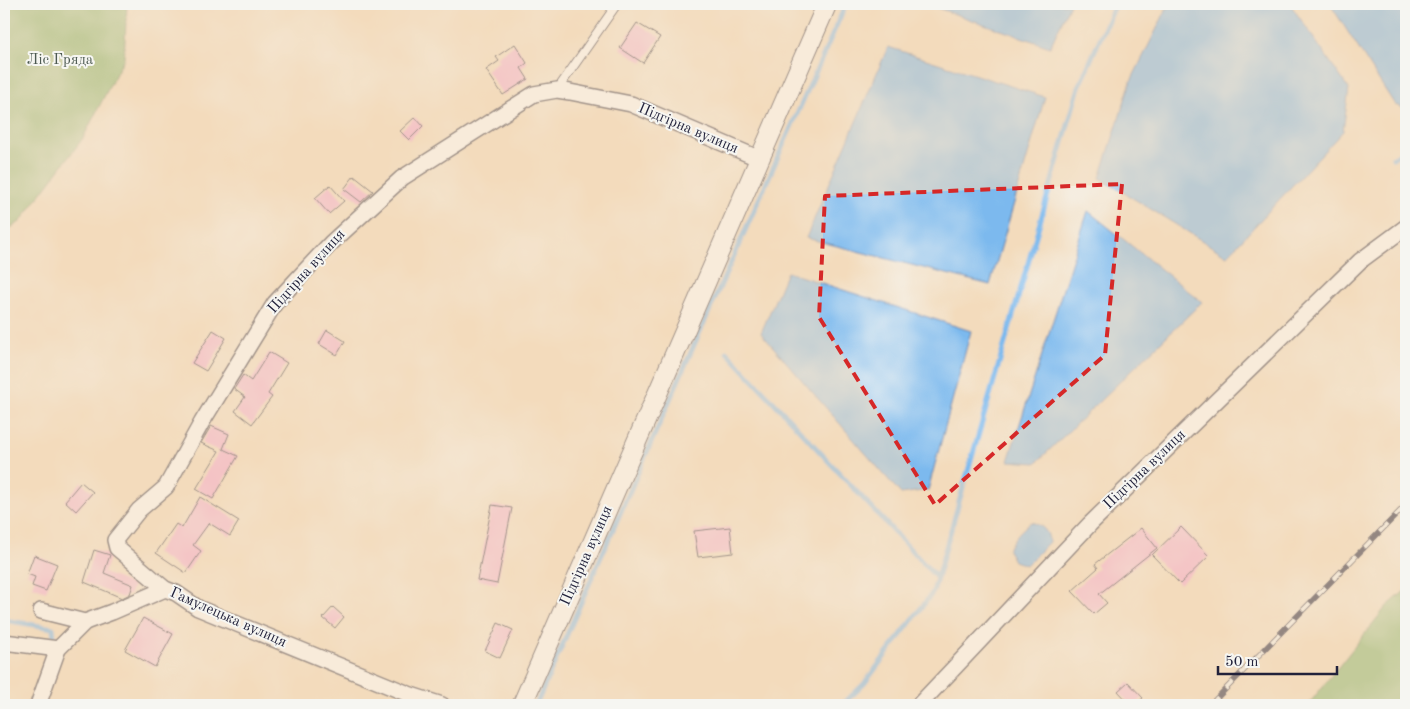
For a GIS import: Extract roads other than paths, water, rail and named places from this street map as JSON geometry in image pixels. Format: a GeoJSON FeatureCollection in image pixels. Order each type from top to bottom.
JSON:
{"type":"FeatureCollection","features":[{"type":"Feature","properties":{"kind":"street","name":"Підгірна вулиця"},"geometry":{"type":"LineString","coordinates":[[522,705],[827,4]]}},
{"type":"Feature","properties":{"kind":"street","name":"Підгірна вулиця"},"geometry":{"type":"LineString","coordinates":[[165,589],[118,548],[115,540],[139,510],[166,487],[202,422],[275,303],[331,243],[402,178],[534,94],[556,90],[631,104],[760,159]]}},
{"type":"Feature","properties":{"kind":"street","name":"Підгірна вулиця"},"geometry":{"type":"LineString","coordinates":[[919,705],[1097,517],[1360,261],[1406,226]]}},
{"type":"Feature","properties":{"kind":"street","name":"Гамулецька вулиця"},"geometry":{"type":"LineString","coordinates":[[85,622],[165,589],[176,593],[198,608],[406,700],[442,705]]}},
{"type":"Feature","properties":{"kind":"street"},"geometry":{"type":"LineString","coordinates":[[41,611],[85,622]]}},
{"type":"Feature","properties":{"kind":"street"},"geometry":{"type":"LineString","coordinates":[[38,705],[58,648],[85,622]]}},
{"type":"Feature","properties":{"kind":"street"},"geometry":{"type":"LineString","coordinates":[[4,642],[58,648]]}},
{"type":"Feature","properties":{"kind":"lane"},"geometry":{"type":"LineString","coordinates":[[556,90],[617,4]]}},
{"type":"Feature","properties":{"kind":"water"},"geometry":{"type":"Polygon","coordinates":[[[926,4],[1070,4],[1050,47],[926,4]]]}},
{"type":"Feature","properties":{"kind":"water"},"geometry":{"type":"Polygon","coordinates":[[[1169,4],[1290,4],[1349,89],[1343,131],[1227,256],[1100,178],[1131,81],[1169,4]]]}},
{"type":"Feature","properties":{"kind":"water"},"geometry":{"type":"Polygon","coordinates":[[[1330,4],[1406,4],[1406,109],[1395,105],[1330,4]]]}},
{"type":"Feature","properties":{"kind":"water"},"geometry":{"type":"Polygon","coordinates":[[[888,47],[1045,97],[990,285],[806,238],[888,47]]]}},
{"type":"Feature","properties":{"kind":"water"},"geometry":{"type":"Polygon","coordinates":[[[1088,211],[1202,302],[1036,463],[1008,461],[1088,211]]]}},
{"type":"Feature","properties":{"kind":"water"},"geometry":{"type":"Polygon","coordinates":[[[787,272],[971,331],[928,490],[901,494],[761,333],[787,272]]]}},
{"type":"Feature","properties":{"kind":"water"},"geometry":{"type":"Polygon","coordinates":[[[1031,522],[1044,529],[1048,535],[1049,542],[1026,565],[1014,561],[1008,550],[1018,534],[1031,522]]]}},
{"type":"Feature","properties":{"kind":"waterway"},"geometry":{"type":"LineString","coordinates":[[536,705],[846,4]]}},
{"type":"Feature","properties":{"kind":"waterway"},"geometry":{"type":"LineString","coordinates":[[842,705],[864,684],[933,592],[1079,87],[1115,4]]}},
{"type":"Feature","properties":{"kind":"waterway"},"geometry":{"type":"LineString","coordinates":[[1393,158],[1406,149]]}},
{"type":"Feature","properties":{"kind":"waterway"},"geometry":{"type":"LineString","coordinates":[[727,352],[937,578]]}},
{"type":"Feature","properties":{"kind":"waterway"},"geometry":{"type":"LineString","coordinates":[[4,620],[53,628],[54,638]]}},
{"type":"Feature","properties":{"kind":"railway"},"geometry":{"type":"LineString","coordinates":[[1210,705],[1406,505]]}},
{"type":"Feature","properties":{"kind":"park label","name":"Ліс Гряда"},"geometry":{"type":"Point","coordinates":[60,60]}}]}
